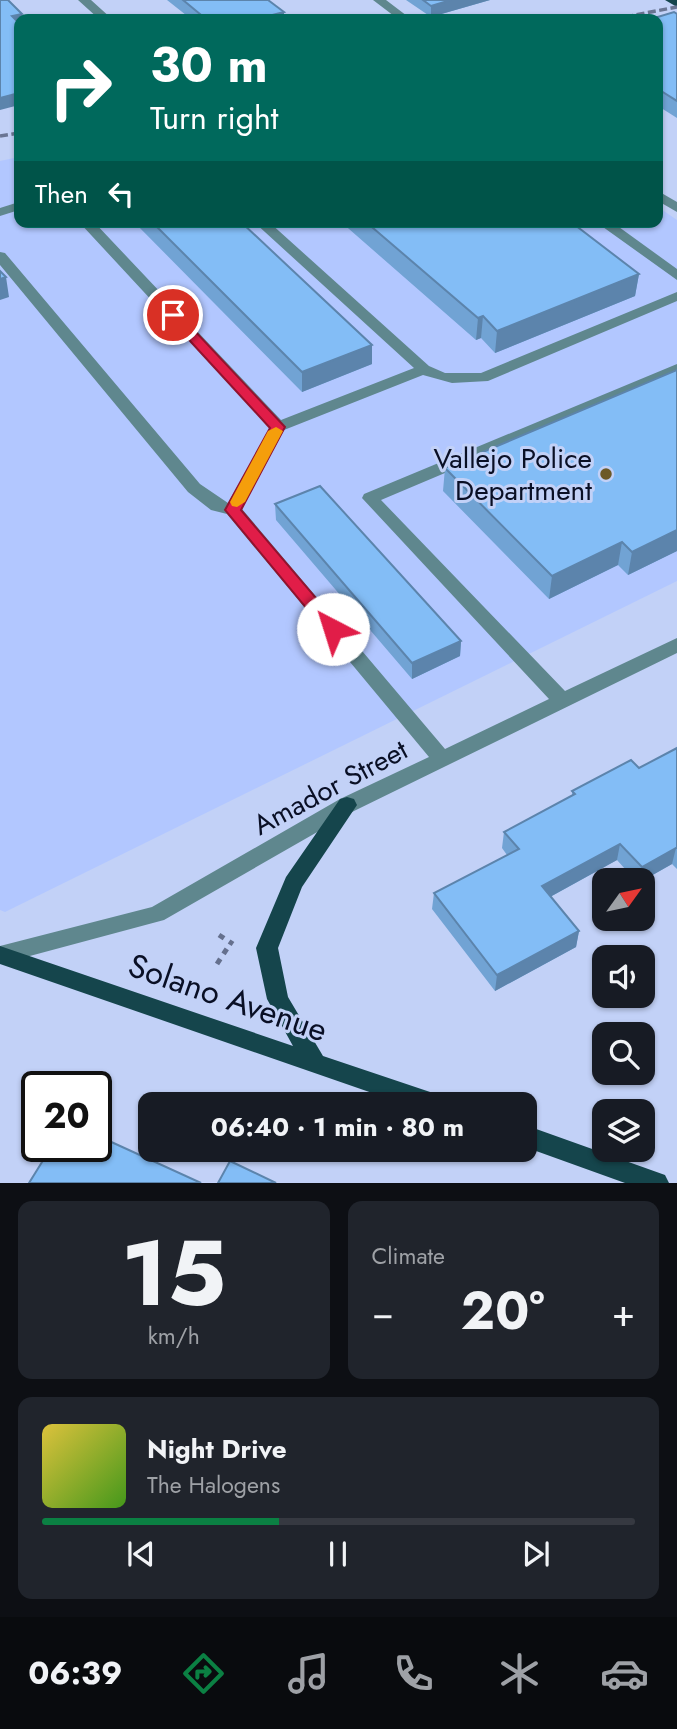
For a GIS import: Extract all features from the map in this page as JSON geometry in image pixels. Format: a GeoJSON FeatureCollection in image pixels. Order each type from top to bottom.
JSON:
{"type":"FeatureCollection","features":[{"type":"Feature","properties":{"kind":"main road"},"geometry":{"type":"LineString","coordinates":[[671,0],[677,4]]}},
{"type":"Feature","properties":{"kind":"main road"},"geometry":{"type":"LineString","coordinates":[[315,1062],[278,999],[267,948],[293,883],[347,805]]}},
{"type":"Feature","properties":{"kind":"main road","name":"Solano Avenue"},"geometry":{"type":"LineString","coordinates":[[0,955],[400,1092]]}},
{"type":"Feature","properties":{"kind":"main road"},"geometry":{"type":"LineString","coordinates":[[537,1140],[657,1183]]}},
{"type":"Feature","properties":{"kind":"street"},"geometry":{"type":"LineString","coordinates":[[84,0],[100,14]]}},
{"type":"Feature","properties":{"kind":"street"},"geometry":{"type":"LineString","coordinates":[[379,0],[398,14]]}},
{"type":"Feature","properties":{"kind":"street"},"geometry":{"type":"LineString","coordinates":[[92,228],[278,427]]}},
{"type":"Feature","properties":{"kind":"street"},"geometry":{"type":"LineString","coordinates":[[268,228],[424,369],[435,377],[450,380],[483,378],[677,296]]}},
{"type":"Feature","properties":{"kind":"street"},"geometry":{"type":"LineString","coordinates":[[611,228],[677,276]]}},
{"type":"Feature","properties":{"kind":"street"},"geometry":{"type":"LineString","coordinates":[[0,256],[194,488],[217,506],[233,510],[443,760]]}},
{"type":"Feature","properties":{"kind":"street"},"geometry":{"type":"LineString","coordinates":[[233,510],[278,427],[424,369]]}},
{"type":"Feature","properties":{"kind":"street"},"geometry":{"type":"LineString","coordinates":[[562,700],[370,498],[677,369]]}},
{"type":"Feature","properties":{"kind":"street","name":"Amador Street"},"geometry":{"type":"LineString","coordinates":[[0,955],[157,914],[347,805],[677,645]]}},
{"type":"Feature","properties":{"kind":"path"},"geometry":{"type":"LineString","coordinates":[[218,964],[231,942]]}},
{"type":"Feature","properties":{"kind":"shaded area"},"geometry":{"type":"Polygon","coordinates":[[[14,158],[14,228],[663,228],[663,210],[677,220],[677,581],[5,912],[0,910],[0,161],[14,158]]]}},
{"type":"Feature","properties":{"kind":"building"},"geometry":{"type":"Polygon","coordinates":[[[0,0],[8,0],[22,14],[12,16],[14,94],[0,98],[0,0]]]}},
{"type":"Feature","properties":{"kind":"building"},"geometry":{"type":"Polygon","coordinates":[[[183,0],[268,0],[284,12],[276,14],[200,14],[183,0]]]}},
{"type":"Feature","properties":{"kind":"building"},"geometry":{"type":"Polygon","coordinates":[[[423,0],[451,0],[431,6],[423,0]]]}},
{"type":"Feature","properties":{"kind":"building"},"geometry":{"type":"Polygon","coordinates":[[[674,12],[677,14],[677,101],[663,92],[663,15],[674,12]]]}},
{"type":"Feature","properties":{"kind":"building"},"geometry":{"type":"Polygon","coordinates":[[[158,228],[247,228],[372,345],[302,372],[158,228]]]}},
{"type":"Feature","properties":{"kind":"building"},"geometry":{"type":"Polygon","coordinates":[[[373,228],[579,228],[639,274],[497,331],[483,316],[478,318],[373,228]]]}},
{"type":"Feature","properties":{"kind":"building"},"geometry":{"type":"Polygon","coordinates":[[[677,370],[677,530],[632,552],[622,542],[552,576],[445,468],[677,370]]]}},
{"type":"Feature","properties":{"kind":"building"},"geometry":{"type":"Polygon","coordinates":[[[320,486],[461,641],[412,663],[275,504],[320,486]]]}},
{"type":"Feature","properties":{"kind":"building"},"geometry":{"type":"Polygon","coordinates":[[[677,748],[677,848],[642,867],[620,844],[542,886],[579,931],[497,975],[434,893],[519,849],[504,832],[575,794],[572,791],[631,760],[639,768],[677,748]]]}},
{"type":"Feature","properties":{"kind":"building"},"geometry":{"type":"Polygon","coordinates":[[[112,1142],[138,1154],[138,1162],[155,1162],[201,1183],[29,1183],[42,1162],[112,1162],[112,1142]]]}},
{"type":"Feature","properties":{"kind":"building"},"geometry":{"type":"Polygon","coordinates":[[[229,1162],[232,1162],[276,1183],[218,1183],[229,1162]]]}},
{"type":"Feature","properties":{"kind":"railway"},"geometry":{"type":"LineString","coordinates":[[640,14],[677,7]]}},
{"type":"Feature","properties":{"kind":"railway"},"geometry":{"type":"LineString","coordinates":[[0,136],[14,134]]}},
{"type":"Feature","properties":{"kind":"slow traffic"},"geometry":{"type":"LineString","coordinates":[[237,502],[276,431]]}},
{"type":"Feature","properties":{"kind":"place","name":"Vallejo Police Department"},"geometry":{"type":"Point","coordinates":[606,474]}},
{"type":"Feature","properties":{"kind":"route"},"geometry":{"type":"LineString","coordinates":[[173,315],[278,427],[233,510],[333,629]]}}]}
